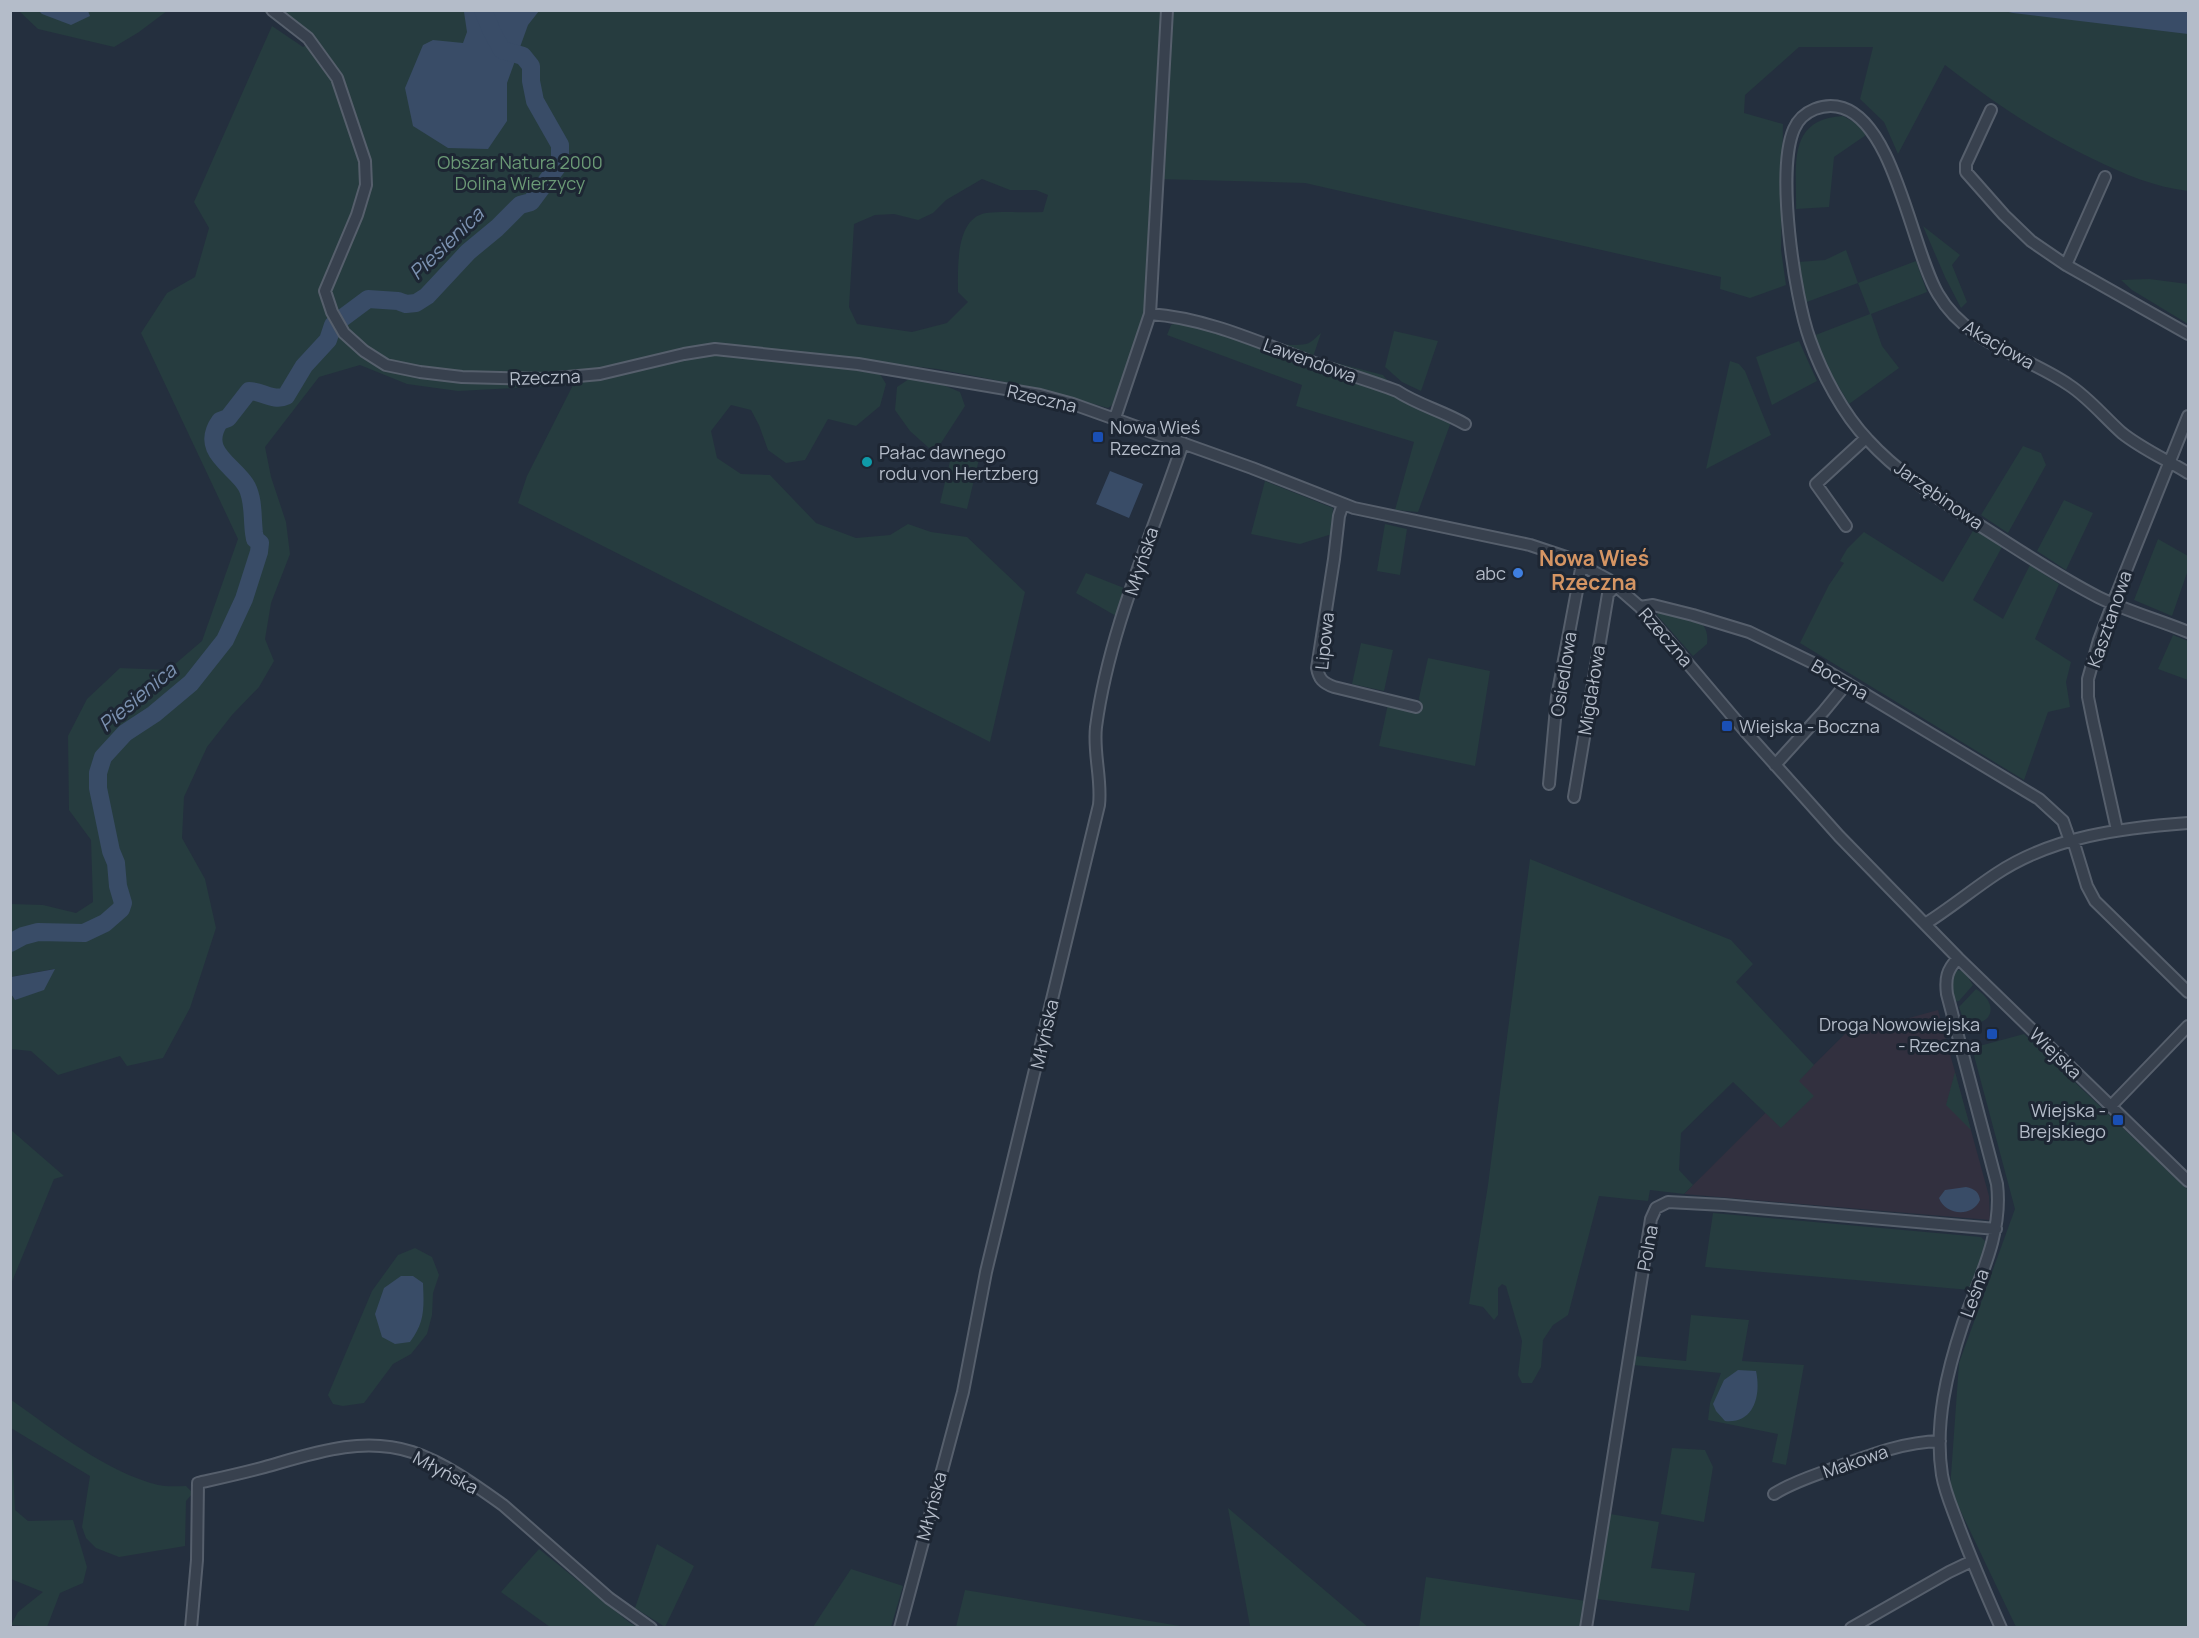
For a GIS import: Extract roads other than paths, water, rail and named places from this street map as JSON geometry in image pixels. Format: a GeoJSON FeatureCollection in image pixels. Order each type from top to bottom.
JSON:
{"type":"FeatureCollection","features":[{"type":"Feature","properties":{"kind":"street","name":"Rzeczna"},"geometry":{"type":"LineString","coordinates":[[272,10],[308,38],[337,78],[365,161],[366,185],[357,215],[325,291],[332,312],[344,333],[364,351],[386,365],[462,377],[546,379],[600,374],[715,349],[858,364],[1040,395],[1115,418],[1343,504],[1382,515],[1530,545],[1582,564],[1616,586],[1640,607],[1831,829],[1925,924]]}},
{"type":"Feature","properties":{"kind":"street"},"geometry":{"type":"LineString","coordinates":[[1115,418],[1150,314],[1167,10]]}},
{"type":"Feature","properties":{"kind":"street","name":"Akacjowa"},"geometry":{"type":"LineString","coordinates":[[1821,106],[1832,105],[1850,111],[1875,137],[1897,182],[1930,279],[1946,307],[1960,323],[1987,341],[2070,385],[2124,434],[2188,473]]}},
{"type":"Feature","properties":{"kind":"street","name":"Jarzębinowa"},"geometry":{"type":"LineString","coordinates":[[1821,106],[1801,118],[1794,128],[1790,142],[1788,185],[1793,265],[1800,307],[1815,354],[1838,399],[1866,438],[1905,475],[1951,507],[2044,567],[2113,603],[2188,632]]}},
{"type":"Feature","properties":{"kind":"street"},"geometry":{"type":"LineString","coordinates":[[1991,110],[1966,164],[1966,172],[2004,215],[2031,241],[2066,265],[2188,334]]}},
{"type":"Feature","properties":{"kind":"street"},"geometry":{"type":"LineString","coordinates":[[2066,265],[2105,177]]}},
{"type":"Feature","properties":{"kind":"street","name":"Lawendowa"},"geometry":{"type":"LineString","coordinates":[[1150,314],[1176,316],[1245,336],[1311,362],[1398,391],[1407,398],[1450,415],[1465,424]]}},
{"type":"Feature","properties":{"kind":"street","name":"Kasztanowa"},"geometry":{"type":"LineString","coordinates":[[2116,830],[2088,697],[2088,679],[2113,603],[2188,416]]}},
{"type":"Feature","properties":{"kind":"street"},"geometry":{"type":"LineString","coordinates":[[1846,526],[1815,484],[1866,438]]}},
{"type":"Feature","properties":{"kind":"street","name":"Młyńska"},"geometry":{"type":"LineString","coordinates":[[900,1628],[963,1392],[986,1272],[1099,805],[1100,783],[1096,740],[1101,701],[1119,629],[1143,551],[1183,443]]}},
{"type":"Feature","properties":{"kind":"street","name":"Lipowa"},"geometry":{"type":"LineString","coordinates":[[1343,504],[1339,516],[1317,668],[1318,676],[1322,681],[1334,687],[1416,707]]}},
{"type":"Feature","properties":{"kind":"street","name":"Osiedlowa"},"geometry":{"type":"LineString","coordinates":[[1549,784],[1557,696],[1582,564]]}},
{"type":"Feature","properties":{"kind":"street","name":"Migdałowa"},"geometry":{"type":"LineString","coordinates":[[1574,797],[1608,594],[1616,586]]}},
{"type":"Feature","properties":{"kind":"street","name":"Boczna"},"geometry":{"type":"LineString","coordinates":[[1640,607],[1653,605],[1668,608],[1749,632],[1847,682],[2039,799],[2063,822],[2086,886],[2095,901],[2188,992]]}},
{"type":"Feature","properties":{"kind":"street"},"geometry":{"type":"LineString","coordinates":[[1775,765],[1847,682]]}},
{"type":"Feature","properties":{"kind":"street"},"geometry":{"type":"LineString","coordinates":[[1925,924],[1996,874],[2029,856],[2071,840],[2116,830],[2188,823]]}},
{"type":"Feature","properties":{"kind":"street","name":"Wiejska"},"geometry":{"type":"LineString","coordinates":[[1925,924],[2188,1181]]}},
{"type":"Feature","properties":{"kind":"street","name":"Leśna"},"geometry":{"type":"LineString","coordinates":[[1958,957],[1945,978],[1947,994],[1997,1184],[1999,1202],[1996,1228],[1946,1380],[1940,1441],[1942,1475],[1948,1498],[1972,1562],[2001,1628]]}},
{"type":"Feature","properties":{"kind":"street"},"geometry":{"type":"LineString","coordinates":[[2110,1107],[2188,1026]]}},
{"type":"Feature","properties":{"kind":"street","name":"Polna"},"geometry":{"type":"LineString","coordinates":[[1586,1628],[1651,1219],[1656,1208],[1668,1202],[1724,1205],[1996,1228]]}},
{"type":"Feature","properties":{"kind":"street","name":"Makowa"},"geometry":{"type":"LineString","coordinates":[[1774,1494],[1796,1482],[1863,1457],[1900,1446],[1940,1441]]}},
{"type":"Feature","properties":{"kind":"street","name":"Młyńska"},"geometry":{"type":"LineString","coordinates":[[191,1628],[197,1560],[198,1484],[340,1447],[368,1444],[412,1452],[432,1460],[503,1505],[609,1598],[651,1628]]}},
{"type":"Feature","properties":{"kind":"street"},"geometry":{"type":"LineString","coordinates":[[1851,1628],[1949,1572],[1972,1562]]}},
{"type":"Feature","properties":{"kind":"water"},"geometry":{"type":"Polygon","coordinates":[[[39,11],[88,11],[90,16],[71,25],[39,11]]]}},
{"type":"Feature","properties":{"kind":"water"},"geometry":{"type":"Polygon","coordinates":[[[539,11],[528,25],[507,83],[507,121],[488,149],[448,148],[413,126],[405,88],[423,45],[433,40],[463,43],[467,32],[464,12],[539,11]]]}},
{"type":"Feature","properties":{"kind":"water"},"geometry":{"type":"Polygon","coordinates":[[[2004,11],[2188,11],[2188,34],[2013,13],[2004,11]]]}},
{"type":"Feature","properties":{"kind":"water"},"geometry":{"type":"Polygon","coordinates":[[[1110,471],[1143,484],[1129,518],[1096,504],[1110,471]]]}},
{"type":"Feature","properties":{"kind":"water"},"geometry":{"type":"Polygon","coordinates":[[[55,969],[44,990],[15,1000],[11,994],[11,977],[55,969]]]}},
{"type":"Feature","properties":{"kind":"water"},"geometry":{"type":"Polygon","coordinates":[[[1966,1187],[1976,1191],[1979,1195],[1980,1200],[1971,1210],[1952,1211],[1942,1204],[1939,1198],[1945,1190],[1966,1187]]]}},
{"type":"Feature","properties":{"kind":"water"},"geometry":{"type":"Polygon","coordinates":[[[401,1276],[413,1276],[423,1283],[423,1307],[421,1321],[410,1342],[395,1344],[382,1337],[375,1314],[384,1288],[401,1276]]]}},
{"type":"Feature","properties":{"kind":"water"},"geometry":{"type":"Polygon","coordinates":[[[1738,1370],[1756,1371],[1757,1389],[1754,1406],[1743,1418],[1725,1421],[1713,1404],[1724,1380],[1738,1370]]]}},
{"type":"Feature","properties":{"kind":"waterway","name":"Piesienica"},"geometry":{"type":"LineString","coordinates":[[10,943],[38,932],[84,933],[105,923],[121,909],[123,903],[118,886],[116,863],[111,851],[98,788],[98,773],[103,757],[125,733],[154,714],[191,683],[225,640],[244,599],[259,552],[260,543],[255,539],[252,504],[247,487],[221,458],[213,441],[214,432],[220,421],[228,418],[249,391],[277,398],[286,396],[304,366],[328,340],[333,325],[368,299],[398,301],[406,304],[416,303],[427,296],[468,252],[520,205],[531,202],[560,163],[560,145],[535,101],[531,66],[523,56],[502,50],[483,10]]}},
{"type":"Feature","properties":{"kind":"place","name":"Nowa Wieś Rzeczna"},"geometry":{"type":"Point","coordinates":[1098,437]}},
{"type":"Feature","properties":{"kind":"place","name":"Pałac dawnego rodu von Hertzberg"},"geometry":{"type":"Point","coordinates":[867,462]}},
{"type":"Feature","properties":{"kind":"place","name":"abc"},"geometry":{"type":"Point","coordinates":[1518,573]}},
{"type":"Feature","properties":{"kind":"place","name":"Wiejska - Boczna"},"geometry":{"type":"Point","coordinates":[1727,726]}},
{"type":"Feature","properties":{"kind":"place","name":"Droga Nowowiejska - Rzeczna"},"geometry":{"type":"Point","coordinates":[1992,1034]}},
{"type":"Feature","properties":{"kind":"place","name":"Wiejska - Brejskiego"},"geometry":{"type":"Point","coordinates":[2118,1120]}},
{"type":"Feature","properties":{"kind":"district","name":"Nowa Wieś Rzeczna"},"geometry":{"type":"Point","coordinates":[1594,570]}},
{"type":"Feature","properties":{"kind":"park label","name":"Obszar Natura 2000 Dolina Wierzycy"},"geometry":{"type":"Point","coordinates":[520,172]}}]}
